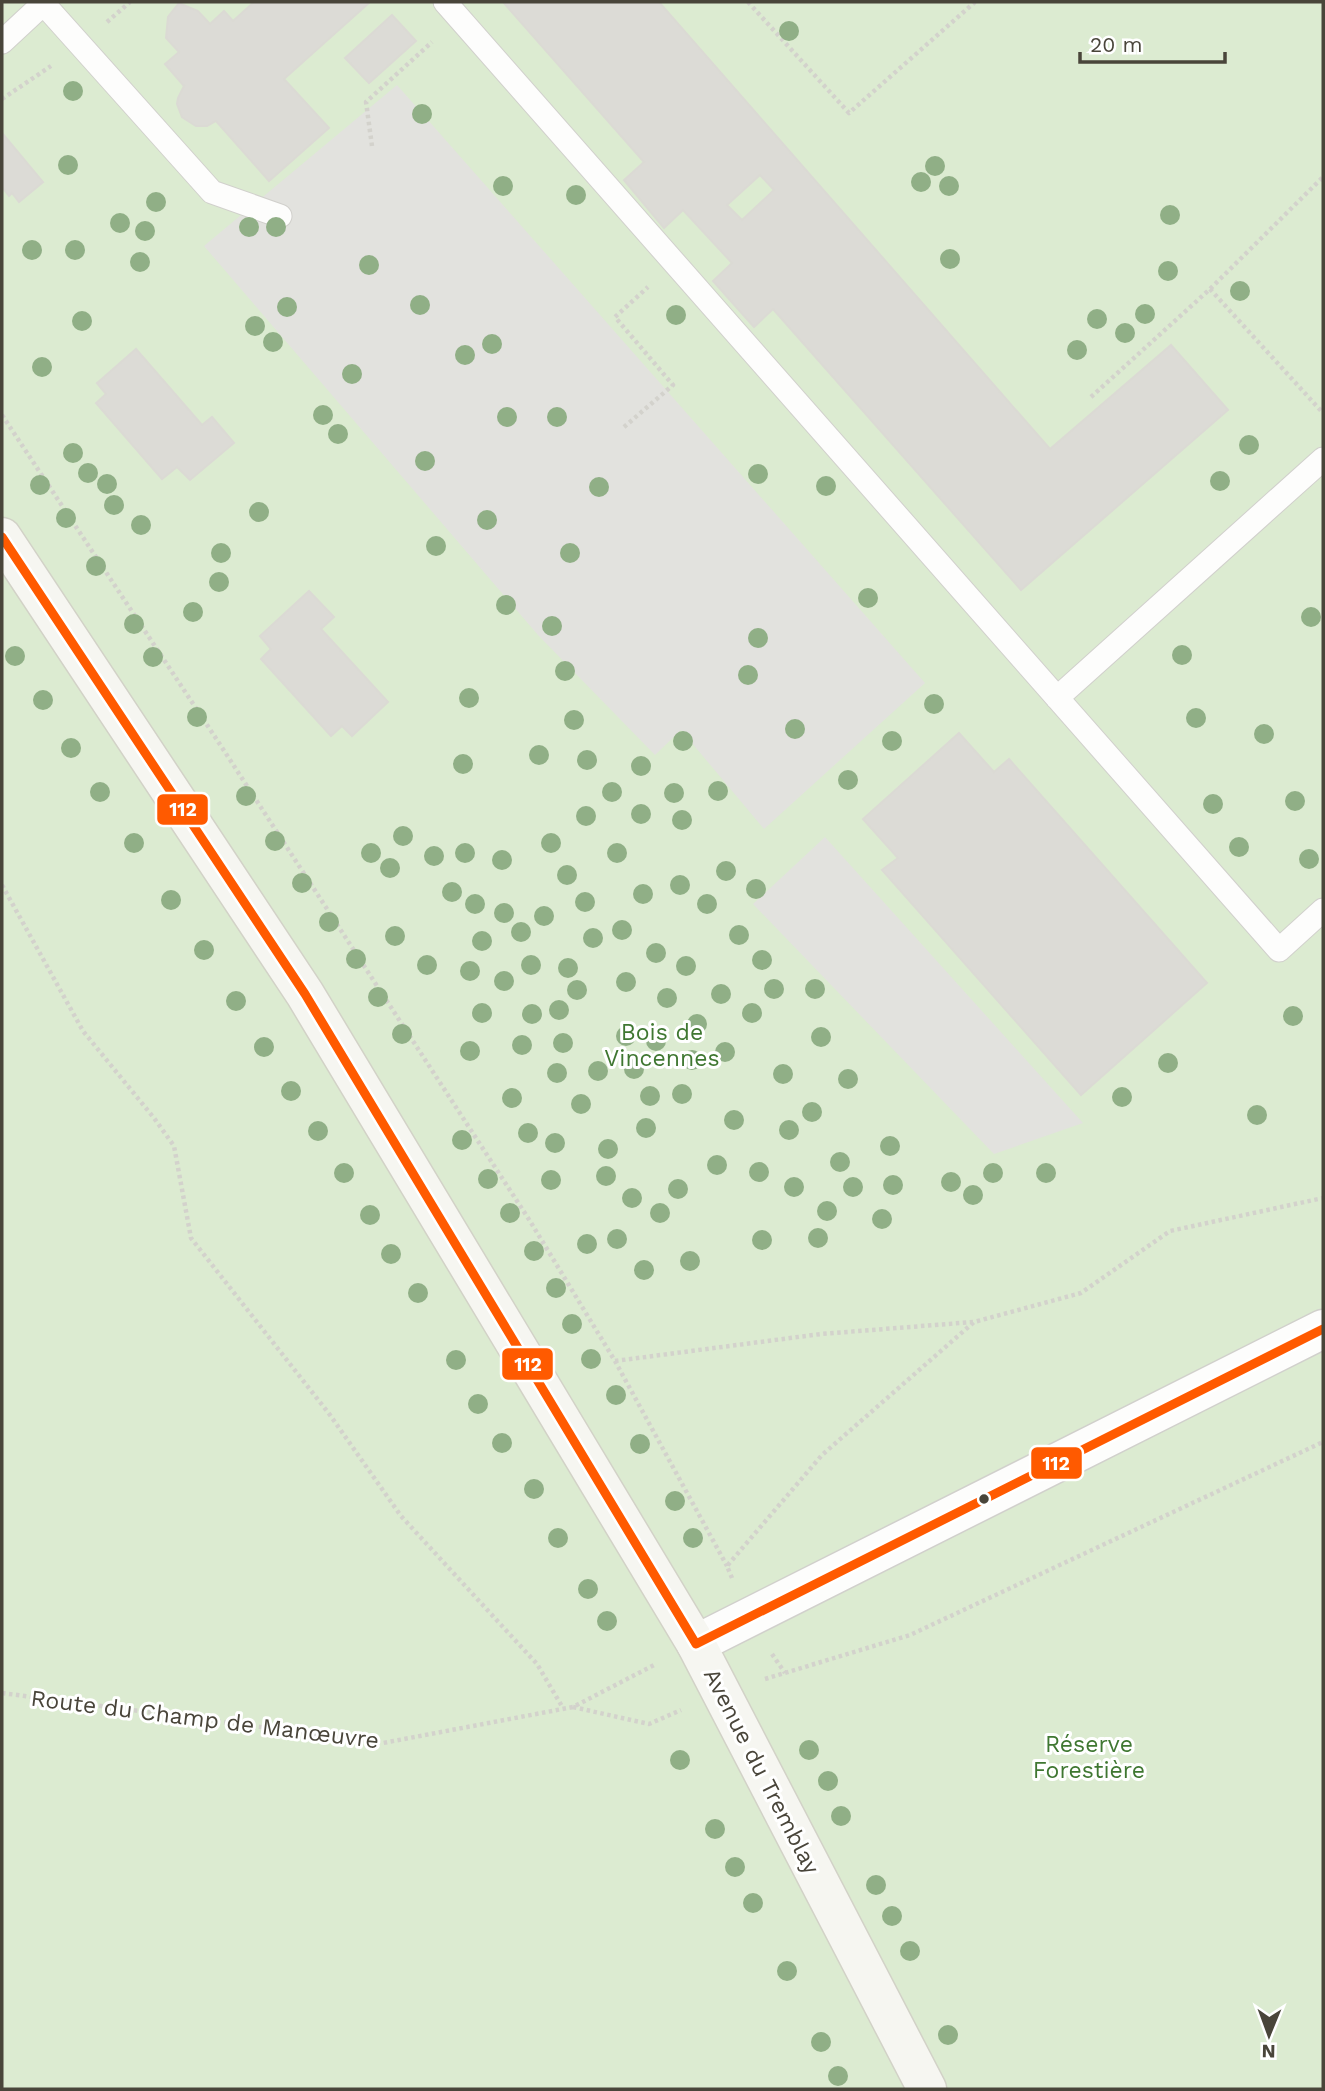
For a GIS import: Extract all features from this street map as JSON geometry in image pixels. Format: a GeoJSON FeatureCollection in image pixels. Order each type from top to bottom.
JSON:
{"type":"FeatureCollection","features":[{"type":"Feature","properties":{"kind":"main road","name":"Avenue du Tremblay"},"geometry":{"type":"LineString","coordinates":[[2,537],[305,994],[696,1644],[927,2089]]}},
{"type":"Feature","properties":{"kind":"street"},"geometry":{"type":"LineString","coordinates":[[696,1644],[1323,1329]]}},
{"type":"Feature","properties":{"kind":"lane"},"geometry":{"type":"LineString","coordinates":[[2,42],[43,2],[212,192],[280,216]]}},
{"type":"Feature","properties":{"kind":"lane"},"geometry":{"type":"LineString","coordinates":[[452,10],[1279,950],[1323,911]]}},
{"type":"Feature","properties":{"kind":"lane"},"geometry":{"type":"LineString","coordinates":[[1057,698],[1323,459]]}},
{"type":"Feature","properties":{"kind":"path"},"geometry":{"type":"LineString","coordinates":[[748,2],[849,113],[975,2]]}},
{"type":"Feature","properties":{"kind":"path"},"geometry":{"type":"LineString","coordinates":[[372,146],[366,102],[452,10]]}},
{"type":"Feature","properties":{"kind":"path"},"geometry":{"type":"LineString","coordinates":[[1091,397],[1210,289],[1323,177]]}},
{"type":"Feature","properties":{"kind":"path"},"geometry":{"type":"LineString","coordinates":[[624,427],[673,385],[615,317],[675,263]]}},
{"type":"Feature","properties":{"kind":"path"},"geometry":{"type":"LineString","coordinates":[[1210,289],[1323,413]]}},
{"type":"Feature","properties":{"kind":"path"},"geometry":{"type":"LineString","coordinates":[[2,415],[530,1221],[615,1362],[727,1566],[748,1618],[785,1673],[910,1635],[1323,1442]]}},
{"type":"Feature","properties":{"kind":"path"},"geometry":{"type":"LineString","coordinates":[[2,885],[83,1031],[155,1118],[174,1146],[191,1238],[330,1415],[401,1516],[537,1664],[563,1708]]}},
{"type":"Feature","properties":{"kind":"path"},"geometry":{"type":"LineString","coordinates":[[615,1362],[821,1334],[974,1322],[1081,1293],[1170,1231],[1323,1198]]}},
{"type":"Feature","properties":{"kind":"path"},"geometry":{"type":"LineString","coordinates":[[727,1566],[822,1455],[974,1322]]}},
{"type":"Feature","properties":{"kind":"path","name":"Route du Champ de Manœuvre"},"geometry":{"type":"LineString","coordinates":[[2,1693],[383,1743],[573,1707],[696,1644]]}},
{"type":"Feature","properties":{"kind":"path"},"geometry":{"type":"LineString","coordinates":[[573,1707],[649,1724],[721,1693]]}},
{"type":"Feature","properties":{"kind":"green space","name":"Bois de Vincennes"},"geometry":{"type":"Polygon","coordinates":[[[2,2],[1323,2],[1323,2089],[2,2089],[2,2]]]}},
{"type":"Feature","properties":{"kind":"shaded area"},"geometry":{"type":"Polygon","coordinates":[[[397,85],[925,683],[764,829],[681,730],[655,755],[538,635],[204,246],[397,85]]]}},
{"type":"Feature","properties":{"kind":"shaded area"},"geometry":{"type":"Polygon","coordinates":[[[825,837],[1083,1123],[994,1154],[753,904],[825,837]]]}},
{"type":"Feature","properties":{"kind":"building"},"geometry":{"type":"Polygon","coordinates":[[[254,2],[370,2],[284,79],[329,128],[269,181],[216,121],[207,126],[196,126],[182,117],[177,104],[184,86],[165,64],[179,52],[166,38],[168,17],[179,3],[198,11],[210,24],[224,11],[233,21],[254,2]]]}},
{"type":"Feature","properties":{"kind":"building"},"geometry":{"type":"Polygon","coordinates":[[[503,2],[659,2],[1050,449],[1171,345],[1228,410],[1021,590],[773,309],[754,327],[713,281],[732,263],[683,210],[664,228],[624,180],[644,162],[503,2]],[[760,175],[727,205],[742,220],[774,190],[760,175]]]}},
{"type":"Feature","properties":{"kind":"building"},"geometry":{"type":"Polygon","coordinates":[[[392,15],[416,41],[369,83],[345,58],[392,15]]]}},
{"type":"Feature","properties":{"kind":"building"},"geometry":{"type":"Polygon","coordinates":[[[2,133],[43,182],[19,202],[12,193],[9,196],[2,187],[2,133]]]}},
{"type":"Feature","properties":{"kind":"building"},"geometry":{"type":"Polygon","coordinates":[[[136,349],[202,425],[212,417],[234,443],[190,480],[177,467],[162,479],[96,403],[106,394],[97,383],[136,349]]]}},
{"type":"Feature","properties":{"kind":"building"},"geometry":{"type":"Polygon","coordinates":[[[309,591],[334,617],[321,629],[388,702],[352,736],[342,726],[331,736],[261,659],[271,649],[260,636],[309,591]]]}},
{"type":"Feature","properties":{"kind":"building"},"geometry":{"type":"Polygon","coordinates":[[[959,733],[994,772],[1009,759],[1207,983],[1081,1095],[882,870],[898,858],[863,819],[959,733]]]}},
{"type":"Feature","properties":{"kind":"transit line","name":"112"},"geometry":{"type":"LineString","coordinates":[[2,537],[305,994],[696,1644]]}},
{"type":"Feature","properties":{"kind":"transit line","name":"112"},"geometry":{"type":"LineString","coordinates":[[696,1644],[1323,1329]]}},
{"type":"Feature","properties":{"kind":"park label","name":"Réserve Forestière"},"geometry":{"type":"Point","coordinates":[1089,1757]}}]}
